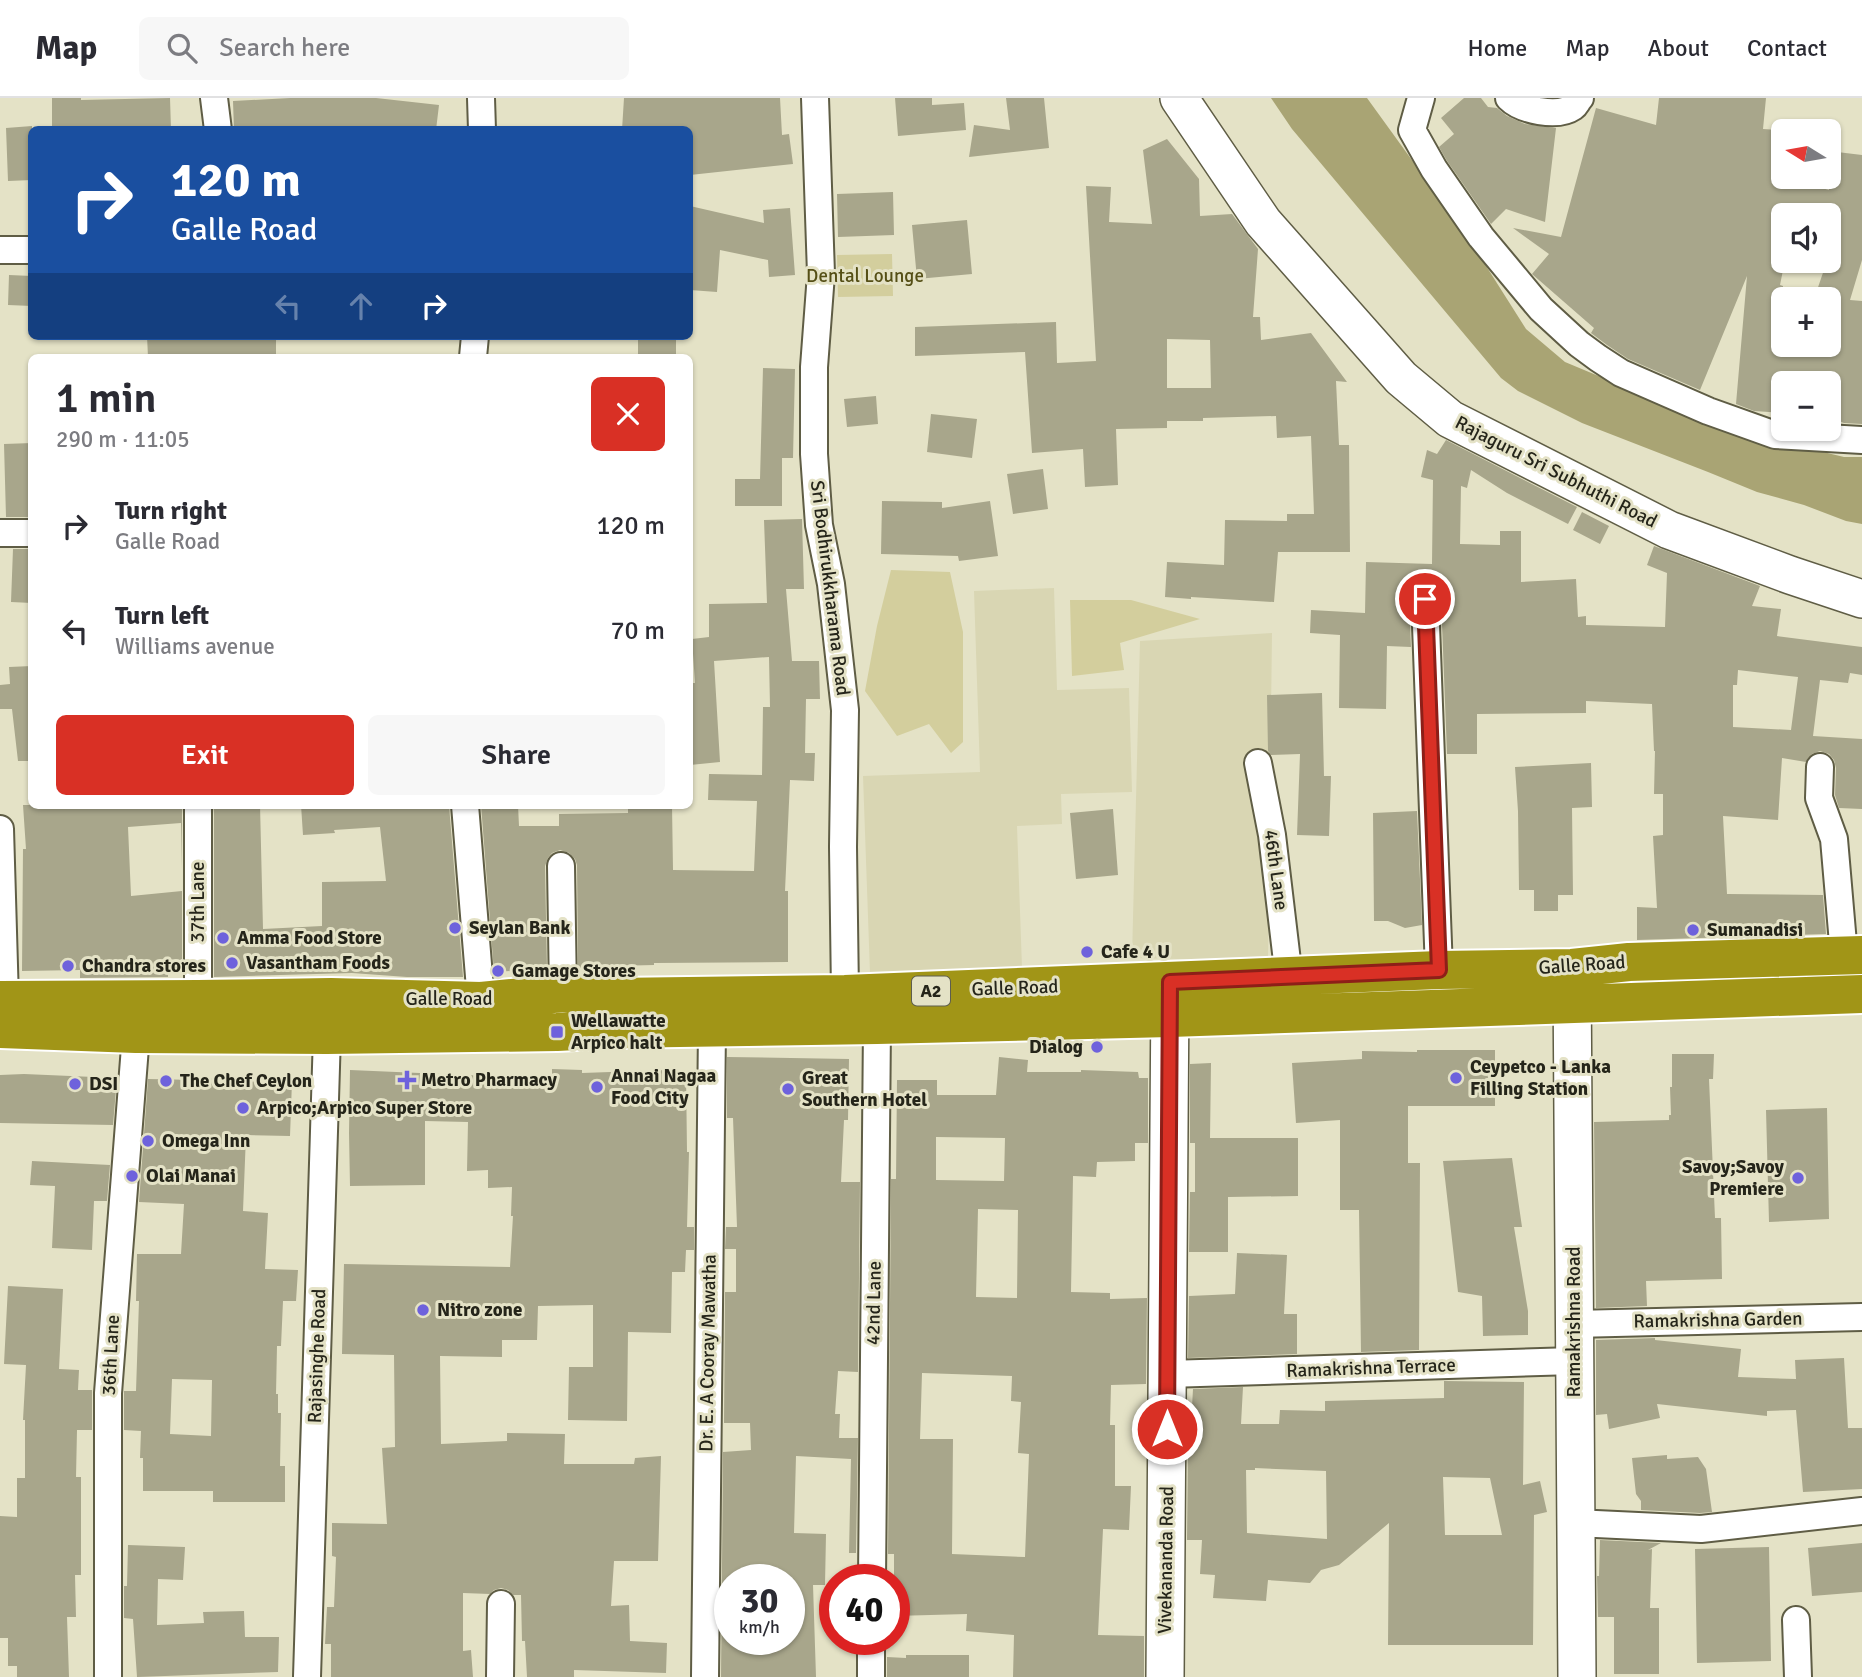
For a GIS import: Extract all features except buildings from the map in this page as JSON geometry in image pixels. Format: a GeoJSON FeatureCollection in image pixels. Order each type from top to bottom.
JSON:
{"type":"FeatureCollection","features":[{"type":"Feature","properties":{"kind":"highway","name":"Galle Road"},"geometry":{"type":"LineString","coordinates":[[2,1009],[198,999],[331,997],[481,1001],[563,993],[614,997],[845,994],[1170,1000],[1289,978],[1439,970],[1572,986],[1629,962],[1853,955]]}},
{"type":"Feature","properties":{"kind":"highway","name":"Galle Road"},"geometry":{"type":"LineString","coordinates":[[2,1009],[136,1034],[327,1035],[877,1025],[1170,1000],[1572,986],[1862,994]]}},
{"type":"Feature","properties":{"kind":"street"},"geometry":{"type":"LineString","coordinates":[[214,98],[218,126]]}},
{"type":"Feature","properties":{"kind":"street"},"geometry":{"type":"LineString","coordinates":[[481,98],[482,126]]}},
{"type":"Feature","properties":{"kind":"street","name":"Sri Bodhirukkharama Road"},"geometry":{"type":"LineString","coordinates":[[815,98],[821,274],[814,368],[814,454],[818,525],[831,584],[845,710],[845,994]]}},
{"type":"Feature","properties":{"kind":"street","name":"Rajaguru Sri Subhuthi Road"},"geometry":{"type":"LineString","coordinates":[[1179,98],[1263,222],[1401,378],[1450,419],[1669,530],[1790,575],[1862,598]]}},
{"type":"Feature","properties":{"kind":"street"},"geometry":{"type":"LineString","coordinates":[[1421,98],[1412,130],[1434,169],[1481,237],[1541,309],[1579,344],[1621,373],[1708,411],[1775,435],[1862,440]]}},
{"type":"Feature","properties":{"kind":"street"},"geometry":{"type":"LineString","coordinates":[[1508,98],[1514,104],[1543,113],[1559,111],[1576,103]]}},
{"type":"Feature","properties":{"kind":"street"},"geometry":{"type":"LineString","coordinates":[[0,250],[28,250]]}},
{"type":"Feature","properties":{"kind":"street"},"geometry":{"type":"LineString","coordinates":[[0,533],[28,533]]}},
{"type":"Feature","properties":{"kind":"street"},"geometry":{"type":"LineString","coordinates":[[1425,599],[1439,970]]}},
{"type":"Feature","properties":{"kind":"street","name":"46th Lane"},"geometry":{"type":"LineString","coordinates":[[1258,763],[1272,835],[1289,978]]}},
{"type":"Feature","properties":{"kind":"street"},"geometry":{"type":"LineString","coordinates":[[1820,767],[1819,798],[1834,839],[1853,955]]}},
{"type":"Feature","properties":{"kind":"street","name":"37th Lane"},"geometry":{"type":"LineString","coordinates":[[198,809],[198,999]]}},
{"type":"Feature","properties":{"kind":"street"},"geometry":{"type":"LineString","coordinates":[[465,809],[481,1001]]}},
{"type":"Feature","properties":{"kind":"street"},"geometry":{"type":"LineString","coordinates":[[0,829],[2,1009]]}},
{"type":"Feature","properties":{"kind":"street"},"geometry":{"type":"LineString","coordinates":[[561,866],[563,993]]}},
{"type":"Feature","properties":{"kind":"street","name":"Ramakrishna Road"},"geometry":{"type":"LineString","coordinates":[[1572,986],[1577,1677]]}},
{"type":"Feature","properties":{"kind":"street","name":"Vivekananda Road"},"geometry":{"type":"LineString","coordinates":[[1165,1677],[1170,1000]]}},
{"type":"Feature","properties":{"kind":"street","name":"42nd Lane"},"geometry":{"type":"LineString","coordinates":[[872,1564],[877,1025]]}},
{"type":"Feature","properties":{"kind":"street","name":"Dr. E. A Cooray Mawatha"},"geometry":{"type":"LineString","coordinates":[[705,1677],[712,1028]]}},
{"type":"Feature","properties":{"kind":"street","name":"36th Lane"},"geometry":{"type":"LineString","coordinates":[[108,1677],[108,1393],[136,1034]]}},
{"type":"Feature","properties":{"kind":"street","name":"Rajasinghe Road"},"geometry":{"type":"LineString","coordinates":[[307,1677],[327,1035]]}},
{"type":"Feature","properties":{"kind":"street","name":"Ramakrishna Garden"},"geometry":{"type":"LineString","coordinates":[[1574,1324],[1862,1317]]}},
{"type":"Feature","properties":{"kind":"street","name":"Ramakrishna Terrace"},"geometry":{"type":"LineString","coordinates":[[1168,1374],[1574,1361]]}},
{"type":"Feature","properties":{"kind":"street"},"geometry":{"type":"LineString","coordinates":[[1575,1523],[1701,1530],[1862,1511]]}},
{"type":"Feature","properties":{"kind":"street"},"geometry":{"type":"LineString","coordinates":[[500,1677],[501,1604]]}},
{"type":"Feature","properties":{"kind":"street"},"geometry":{"type":"LineString","coordinates":[[1796,1620],[1798,1677]]}},
{"type":"Feature","properties":{"kind":"street"},"geometry":{"type":"LineString","coordinates":[[871,1655],[871,1677]]}},
{"type":"Feature","properties":{"kind":"shaded area"},"geometry":{"type":"Polygon","coordinates":[[[1271,98],[1367,98],[1469,239],[1526,329],[1565,362],[1723,428],[1844,457],[1862,457],[1862,524],[1757,492],[1582,423],[1518,391],[1501,378],[1292,129],[1271,98]]]}},
{"type":"Feature","properties":{"kind":"shaded area"},"geometry":{"type":"Polygon","coordinates":[[[1054,588],[1057,690],[1129,688],[1132,792],[1061,794],[1062,824],[1017,826],[1022,968],[870,973],[863,776],[980,772],[974,591],[1054,588]]]}},
{"type":"Feature","properties":{"kind":"shaded area"},"geometry":{"type":"Polygon","coordinates":[[[1272,633],[1268,961],[1132,958],[1140,641],[1272,633]]]}},
{"type":"Feature","properties":{"kind":"green space","name":"Dental Lounge"},"geometry":{"type":"Polygon","coordinates":[[[892,254],[893,296],[838,297],[837,255],[892,254]]]}},
{"type":"Feature","properties":{"kind":"green space"},"geometry":{"type":"Polygon","coordinates":[[[891,570],[950,572],[963,632],[963,742],[951,753],[929,724],[897,736],[865,691],[891,570]]]}},
{"type":"Feature","properties":{"kind":"green space"},"geometry":{"type":"Polygon","coordinates":[[[1070,600],[1131,600],[1200,619],[1120,643],[1124,670],[1072,676],[1070,600]]]}},
{"type":"Feature","properties":{"kind":"place","name":"Seylan Bank"},"geometry":{"type":"Point","coordinates":[455,928]}},
{"type":"Feature","properties":{"kind":"place","name":"Sumanadisi"},"geometry":{"type":"Point","coordinates":[1693,930]}},
{"type":"Feature","properties":{"kind":"place","name":"Amma Food Store"},"geometry":{"type":"Point","coordinates":[223,938]}},
{"type":"Feature","properties":{"kind":"place","name":"Cafe 4 U"},"geometry":{"type":"Point","coordinates":[1087,952]}},
{"type":"Feature","properties":{"kind":"place","name":"Vasantham Foods"},"geometry":{"type":"Point","coordinates":[232,963]}},
{"type":"Feature","properties":{"kind":"place","name":"Chandra stores"},"geometry":{"type":"Point","coordinates":[68,966]}},
{"type":"Feature","properties":{"kind":"place","name":"Gamage Stores"},"geometry":{"type":"Point","coordinates":[498,971]}},
{"type":"Feature","properties":{"kind":"place","name":"Wellawatte Arpico halt"},"geometry":{"type":"Point","coordinates":[557,1032]}},
{"type":"Feature","properties":{"kind":"place","name":"Dialog"},"geometry":{"type":"Point","coordinates":[1097,1047]}},
{"type":"Feature","properties":{"kind":"place","name":"Ceypetco - Lanka Filling Station"},"geometry":{"type":"Point","coordinates":[1456,1078]}},
{"type":"Feature","properties":{"kind":"place","name":"Metro Pharmacy"},"geometry":{"type":"Point","coordinates":[407,1080]}},
{"type":"Feature","properties":{"kind":"place","name":"The Chef Ceylon"},"geometry":{"type":"Point","coordinates":[166,1081]}},
{"type":"Feature","properties":{"kind":"place","name":"DSI"},"geometry":{"type":"Point","coordinates":[75,1084]}},
{"type":"Feature","properties":{"kind":"place","name":"Annai Nagaa Food City"},"geometry":{"type":"Point","coordinates":[597,1087]}},
{"type":"Feature","properties":{"kind":"place","name":"Great Southern Hotel"},"geometry":{"type":"Point","coordinates":[788,1089]}},
{"type":"Feature","properties":{"kind":"place","name":"Arpico;Arpico Super Store"},"geometry":{"type":"Point","coordinates":[243,1108]}},
{"type":"Feature","properties":{"kind":"place","name":"Omega Inn"},"geometry":{"type":"Point","coordinates":[148,1141]}},
{"type":"Feature","properties":{"kind":"place","name":"Olai Manai"},"geometry":{"type":"Point","coordinates":[132,1176]}},
{"type":"Feature","properties":{"kind":"place","name":"Savoy;Savoy Premiere"},"geometry":{"type":"Point","coordinates":[1798,1178]}},
{"type":"Feature","properties":{"kind":"place","name":"Nitro zone"},"geometry":{"type":"Point","coordinates":[423,1310]}},
{"type":"Feature","properties":{"kind":"route"},"geometry":{"type":"LineString","coordinates":[[1167,1429],[1170,982],[1439,970],[1425,599]]}}]}
